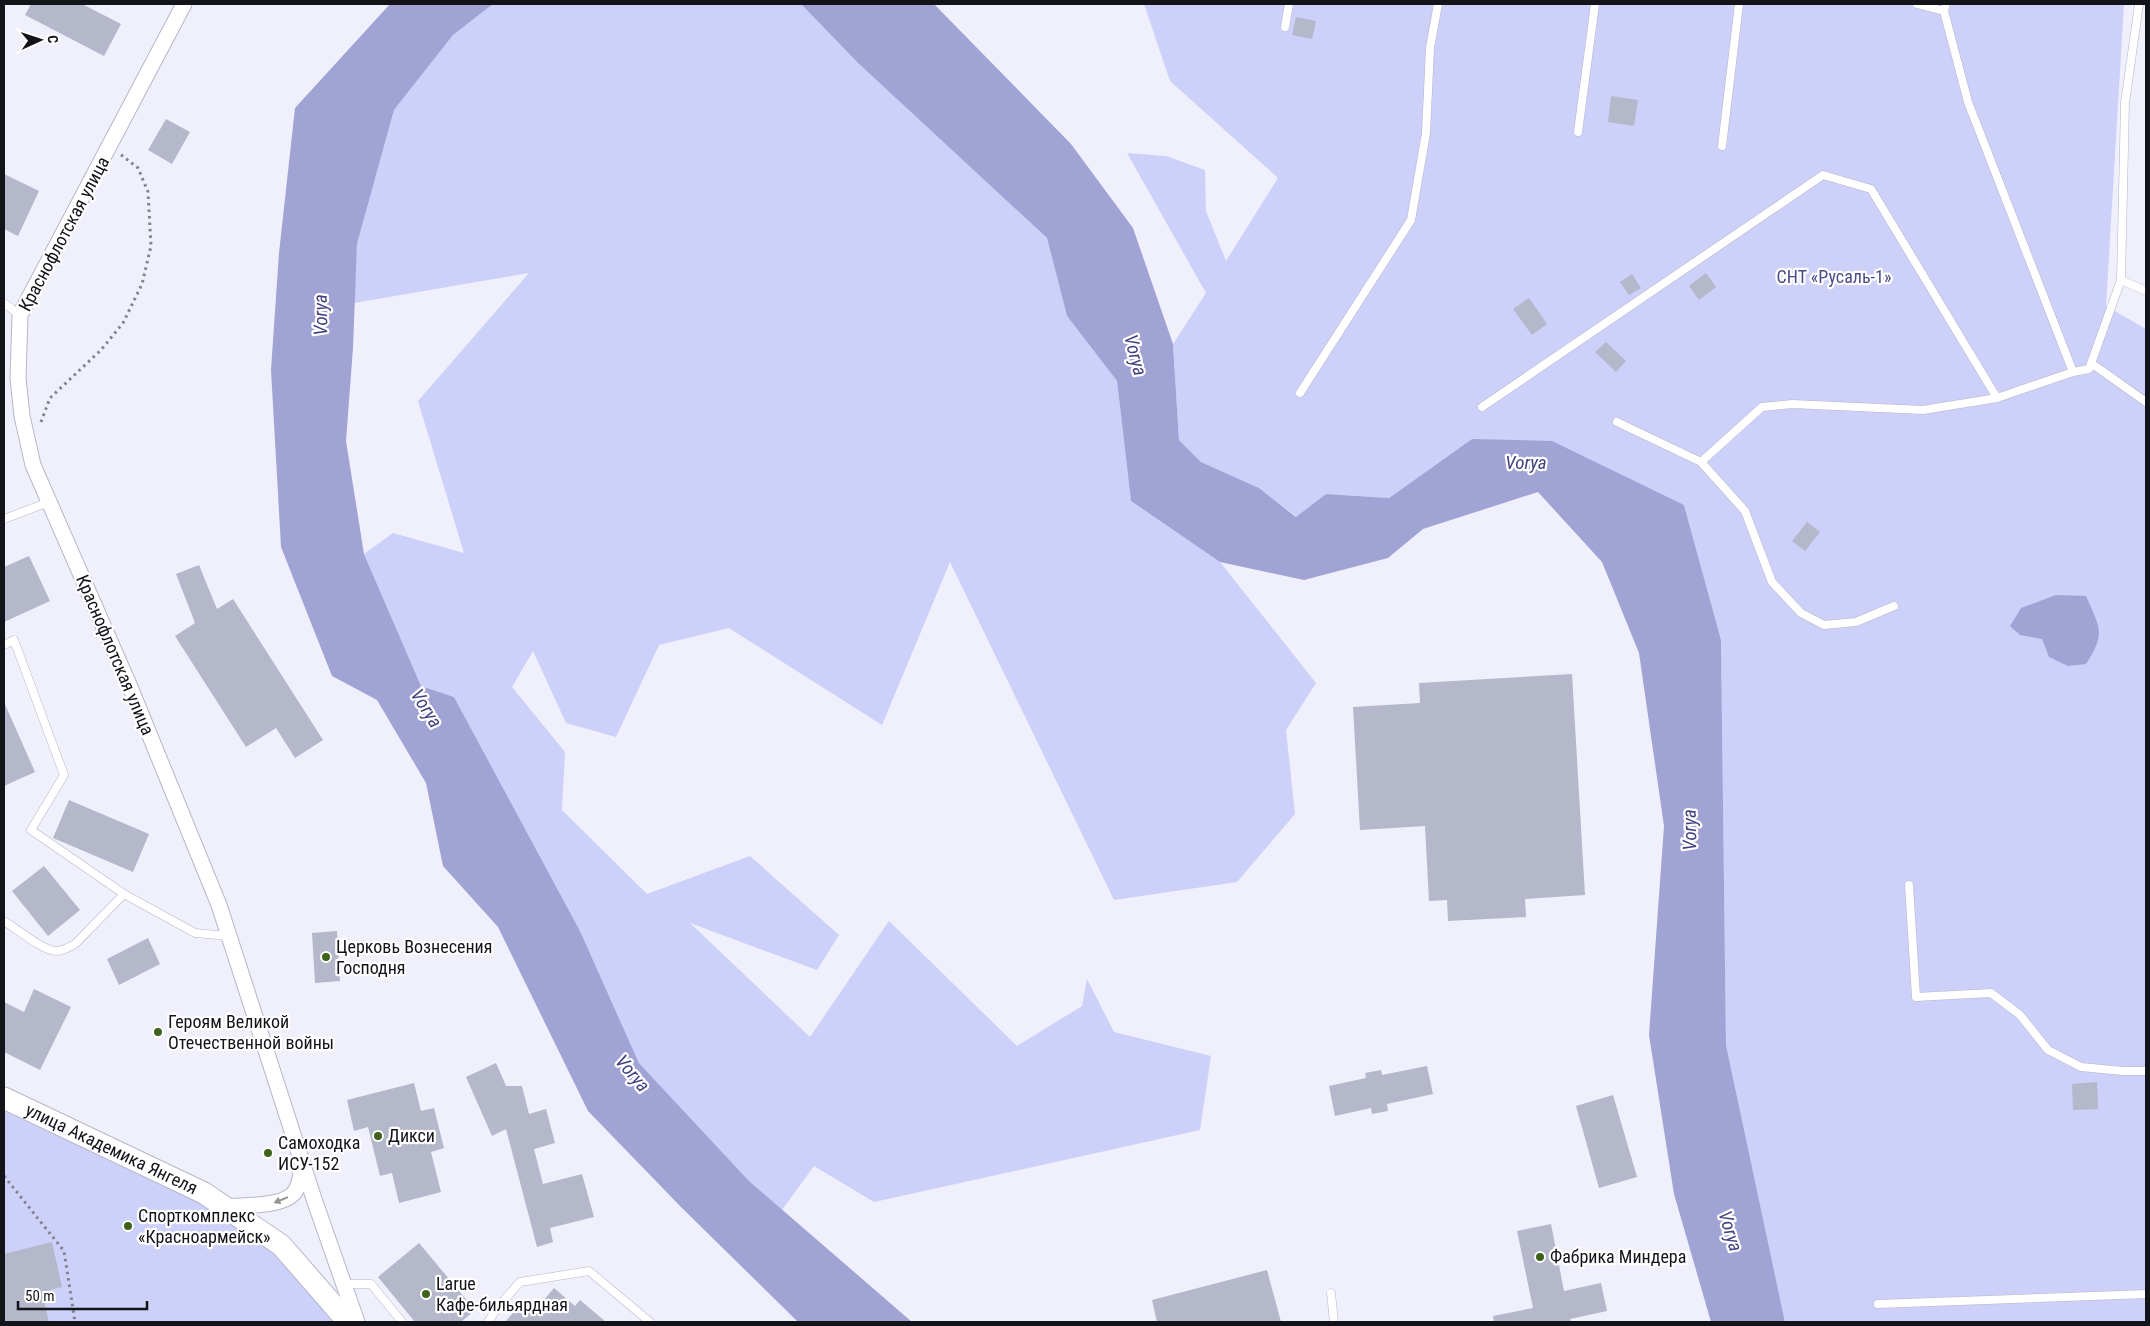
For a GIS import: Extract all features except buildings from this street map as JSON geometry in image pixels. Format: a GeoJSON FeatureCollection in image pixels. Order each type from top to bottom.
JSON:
{"type":"FeatureCollection","features":[{"type":"Feature","properties":{"kind":"main road","name":"улица Академика Янгеля"},"geometry":{"type":"LineString","coordinates":[[4,1098],[195,1189],[225,1207],[281,1245],[348,1322]]}},
{"type":"Feature","properties":{"kind":"street","name":"Краснофлотская улица"},"geometry":{"type":"LineString","coordinates":[[184,4],[20,315],[18,378],[22,416],[33,465],[130,687],[215,897],[357,1322]]}},
{"type":"Feature","properties":{"kind":"street"},"geometry":{"type":"LineString","coordinates":[[225,1207],[279,1202],[293,1194],[301,1178],[302,1160]]}},
{"type":"Feature","properties":{"kind":"lane"},"geometry":{"type":"LineString","coordinates":[[1285,27],[1289,4]]}},
{"type":"Feature","properties":{"kind":"lane"},"geometry":{"type":"LineString","coordinates":[[1300,393],[1412,220],[1426,133],[1430,48],[1438,4]]}},
{"type":"Feature","properties":{"kind":"lane"},"geometry":{"type":"LineString","coordinates":[[1578,132],[1595,4]]}},
{"type":"Feature","properties":{"kind":"lane"},"geometry":{"type":"LineString","coordinates":[[1722,146],[1739,4]]}},
{"type":"Feature","properties":{"kind":"lane"},"geometry":{"type":"LineString","coordinates":[[1917,4],[1945,7],[1968,102],[2073,372]]}},
{"type":"Feature","properties":{"kind":"lane"},"geometry":{"type":"LineString","coordinates":[[1701,462],[1762,407],[1792,404],[1923,410],[1997,398],[2073,372],[2089,369],[2121,280],[2125,103],[2139,4]]}},
{"type":"Feature","properties":{"kind":"lane"},"geometry":{"type":"LineString","coordinates":[[1482,407],[1823,176],[1871,189],[1997,398]]}},
{"type":"Feature","properties":{"kind":"lane"},"geometry":{"type":"LineString","coordinates":[[2121,280],[2146,291]]}},
{"type":"Feature","properties":{"kind":"lane"},"geometry":{"type":"LineString","coordinates":[[4,303],[20,315]]}},
{"type":"Feature","properties":{"kind":"lane"},"geometry":{"type":"LineString","coordinates":[[2091,364],[2146,402]]}},
{"type":"Feature","properties":{"kind":"lane"},"geometry":{"type":"LineString","coordinates":[[1617,422],[1701,462],[1745,511],[1772,582],[1800,613],[1824,625],[1856,622],[1894,606]]}},
{"type":"Feature","properties":{"kind":"lane"},"geometry":{"type":"LineString","coordinates":[[4,519],[49,502]]}},
{"type":"Feature","properties":{"kind":"lane"},"geometry":{"type":"LineString","coordinates":[[4,645],[14,640],[64,774],[31,830],[124,894],[195,933],[229,936]]}},
{"type":"Feature","properties":{"kind":"lane"},"geometry":{"type":"LineString","coordinates":[[1909,885],[1916,997],[1992,994],[2020,1015],[2048,1050],[2073,1063],[2082,1067],[2146,1071]]}},
{"type":"Feature","properties":{"kind":"lane"},"geometry":{"type":"LineString","coordinates":[[4,921],[47,948],[55,951],[65,949],[75,944],[124,894]]}},
{"type":"Feature","properties":{"kind":"lane"},"geometry":{"type":"LineString","coordinates":[[488,1322],[498,1307],[520,1282],[589,1271],[650,1322]]}},
{"type":"Feature","properties":{"kind":"lane"},"geometry":{"type":"LineString","coordinates":[[344,1284],[370,1284],[402,1322]]}},
{"type":"Feature","properties":{"kind":"lane"},"geometry":{"type":"LineString","coordinates":[[1331,1293],[1334,1322]]}},
{"type":"Feature","properties":{"kind":"lane"},"geometry":{"type":"LineString","coordinates":[[1878,1304],[2146,1294]]}},
{"type":"Feature","properties":{"kind":"path"},"geometry":{"type":"LineString","coordinates":[[39,430],[50,398],[101,350],[123,323],[142,284],[151,246],[148,192],[138,168],[110,146]]}},
{"type":"Feature","properties":{"kind":"path"},"geometry":{"type":"LineString","coordinates":[[4,1176],[64,1251],[74,1322]]}},
{"type":"Feature","properties":{"kind":"green space"},"geometry":{"type":"Polygon","coordinates":[[[493,4],[801,4],[858,63],[1047,238],[1067,316],[1117,381],[1131,501],[1220,562],[1316,683],[1286,730],[1295,814],[1237,882],[1114,900],[950,562],[882,725],[729,628],[659,645],[616,737],[566,723],[533,651],[512,687],[565,752],[562,810],[647,894],[750,856],[839,935],[817,970],[690,923],[810,1037],[889,921],[1017,1046],[1082,1006],[1087,979],[1114,1032],[1211,1056],[1200,1130],[874,1202],[814,1166],[782,1210],[749,1181],[639,1063],[580,931],[454,697],[421,686],[364,554],[393,533],[464,553],[418,401],[529,273],[354,303],[357,244],[394,110],[453,35],[493,4]]]}},
{"type":"Feature","properties":{"kind":"green space","name":"СНТ «Русаль-1»"},"geometry":{"type":"Polygon","coordinates":[[[1144,4],[2124,4],[2106,306],[2146,329],[2146,1322],[1785,1322],[1726,1045],[1721,640],[1684,505],[1472,439],[1389,498],[1326,494],[1297,517],[1259,488],[1201,462],[1179,440],[1173,344],[1206,293],[1127,153],[1166,156],[1205,170],[1206,211],[1226,261],[1278,178],[1170,81],[1144,4]]]}},
{"type":"Feature","properties":{"kind":"green space","name":"Спорткомплекс «Красноармейск»"},"geometry":{"type":"Polygon","coordinates":[[[4,1099],[281,1245],[348,1322],[4,1322],[4,1099]]]}},
{"type":"Feature","properties":{"kind":"water","name":"Vorya"},"geometry":{"type":"Polygon","coordinates":[[[390,4],[493,4],[453,35],[394,110],[357,244],[353,348],[346,441],[364,554],[421,686],[454,697],[580,931],[639,1063],[749,1181],[912,1322],[798,1322],[681,1207],[588,1111],[498,927],[443,866],[426,783],[377,700],[332,676],[281,547],[271,370],[279,253],[295,108],[390,4]]]}},
{"type":"Feature","properties":{"kind":"water","name":"Vorya"},"geometry":{"type":"Polygon","coordinates":[[[801,4],[934,4],[1071,144],[1133,228],[1173,344],[1179,440],[1201,462],[1259,488],[1296,517],[1326,494],[1389,498],[1472,439],[1552,441],[1684,505],[1721,640],[1726,1045],[1785,1322],[1711,1322],[1674,1194],[1649,1035],[1664,826],[1639,653],[1602,562],[1538,492],[1423,529],[1388,558],[1304,580],[1220,562],[1131,501],[1117,381],[1067,316],[1047,238],[858,63],[801,4]]]}},
{"type":"Feature","properties":{"kind":"water"},"geometry":{"type":"Polygon","coordinates":[[[2056,595],[2086,596],[2091,607],[2099,630],[2096,645],[2086,664],[2068,666],[2049,657],[2042,639],[2020,635],[2010,626],[2021,608],[2056,595]]]}},
{"type":"Feature","properties":{"kind":"place","name":"Церковь Вознесения Господня"},"geometry":{"type":"Point","coordinates":[326,957]}},
{"type":"Feature","properties":{"kind":"place","name":"Героям Великой Отечественной войны"},"geometry":{"type":"Point","coordinates":[158,1032]}},
{"type":"Feature","properties":{"kind":"place","name":"Дикси"},"geometry":{"type":"Point","coordinates":[378,1136]}},
{"type":"Feature","properties":{"kind":"place","name":"Самоходка ИСУ-152"},"geometry":{"type":"Point","coordinates":[268,1153]}},
{"type":"Feature","properties":{"kind":"place","name":"Спорткомплекс «Красноармейск»"},"geometry":{"type":"Point","coordinates":[128,1226]}},
{"type":"Feature","properties":{"kind":"place","name":"Фабрика Миндера"},"geometry":{"type":"Point","coordinates":[1540,1257]}},
{"type":"Feature","properties":{"kind":"place","name":"Larue Кафе-бильярдная"},"geometry":{"type":"Point","coordinates":[426,1294]}}]}
